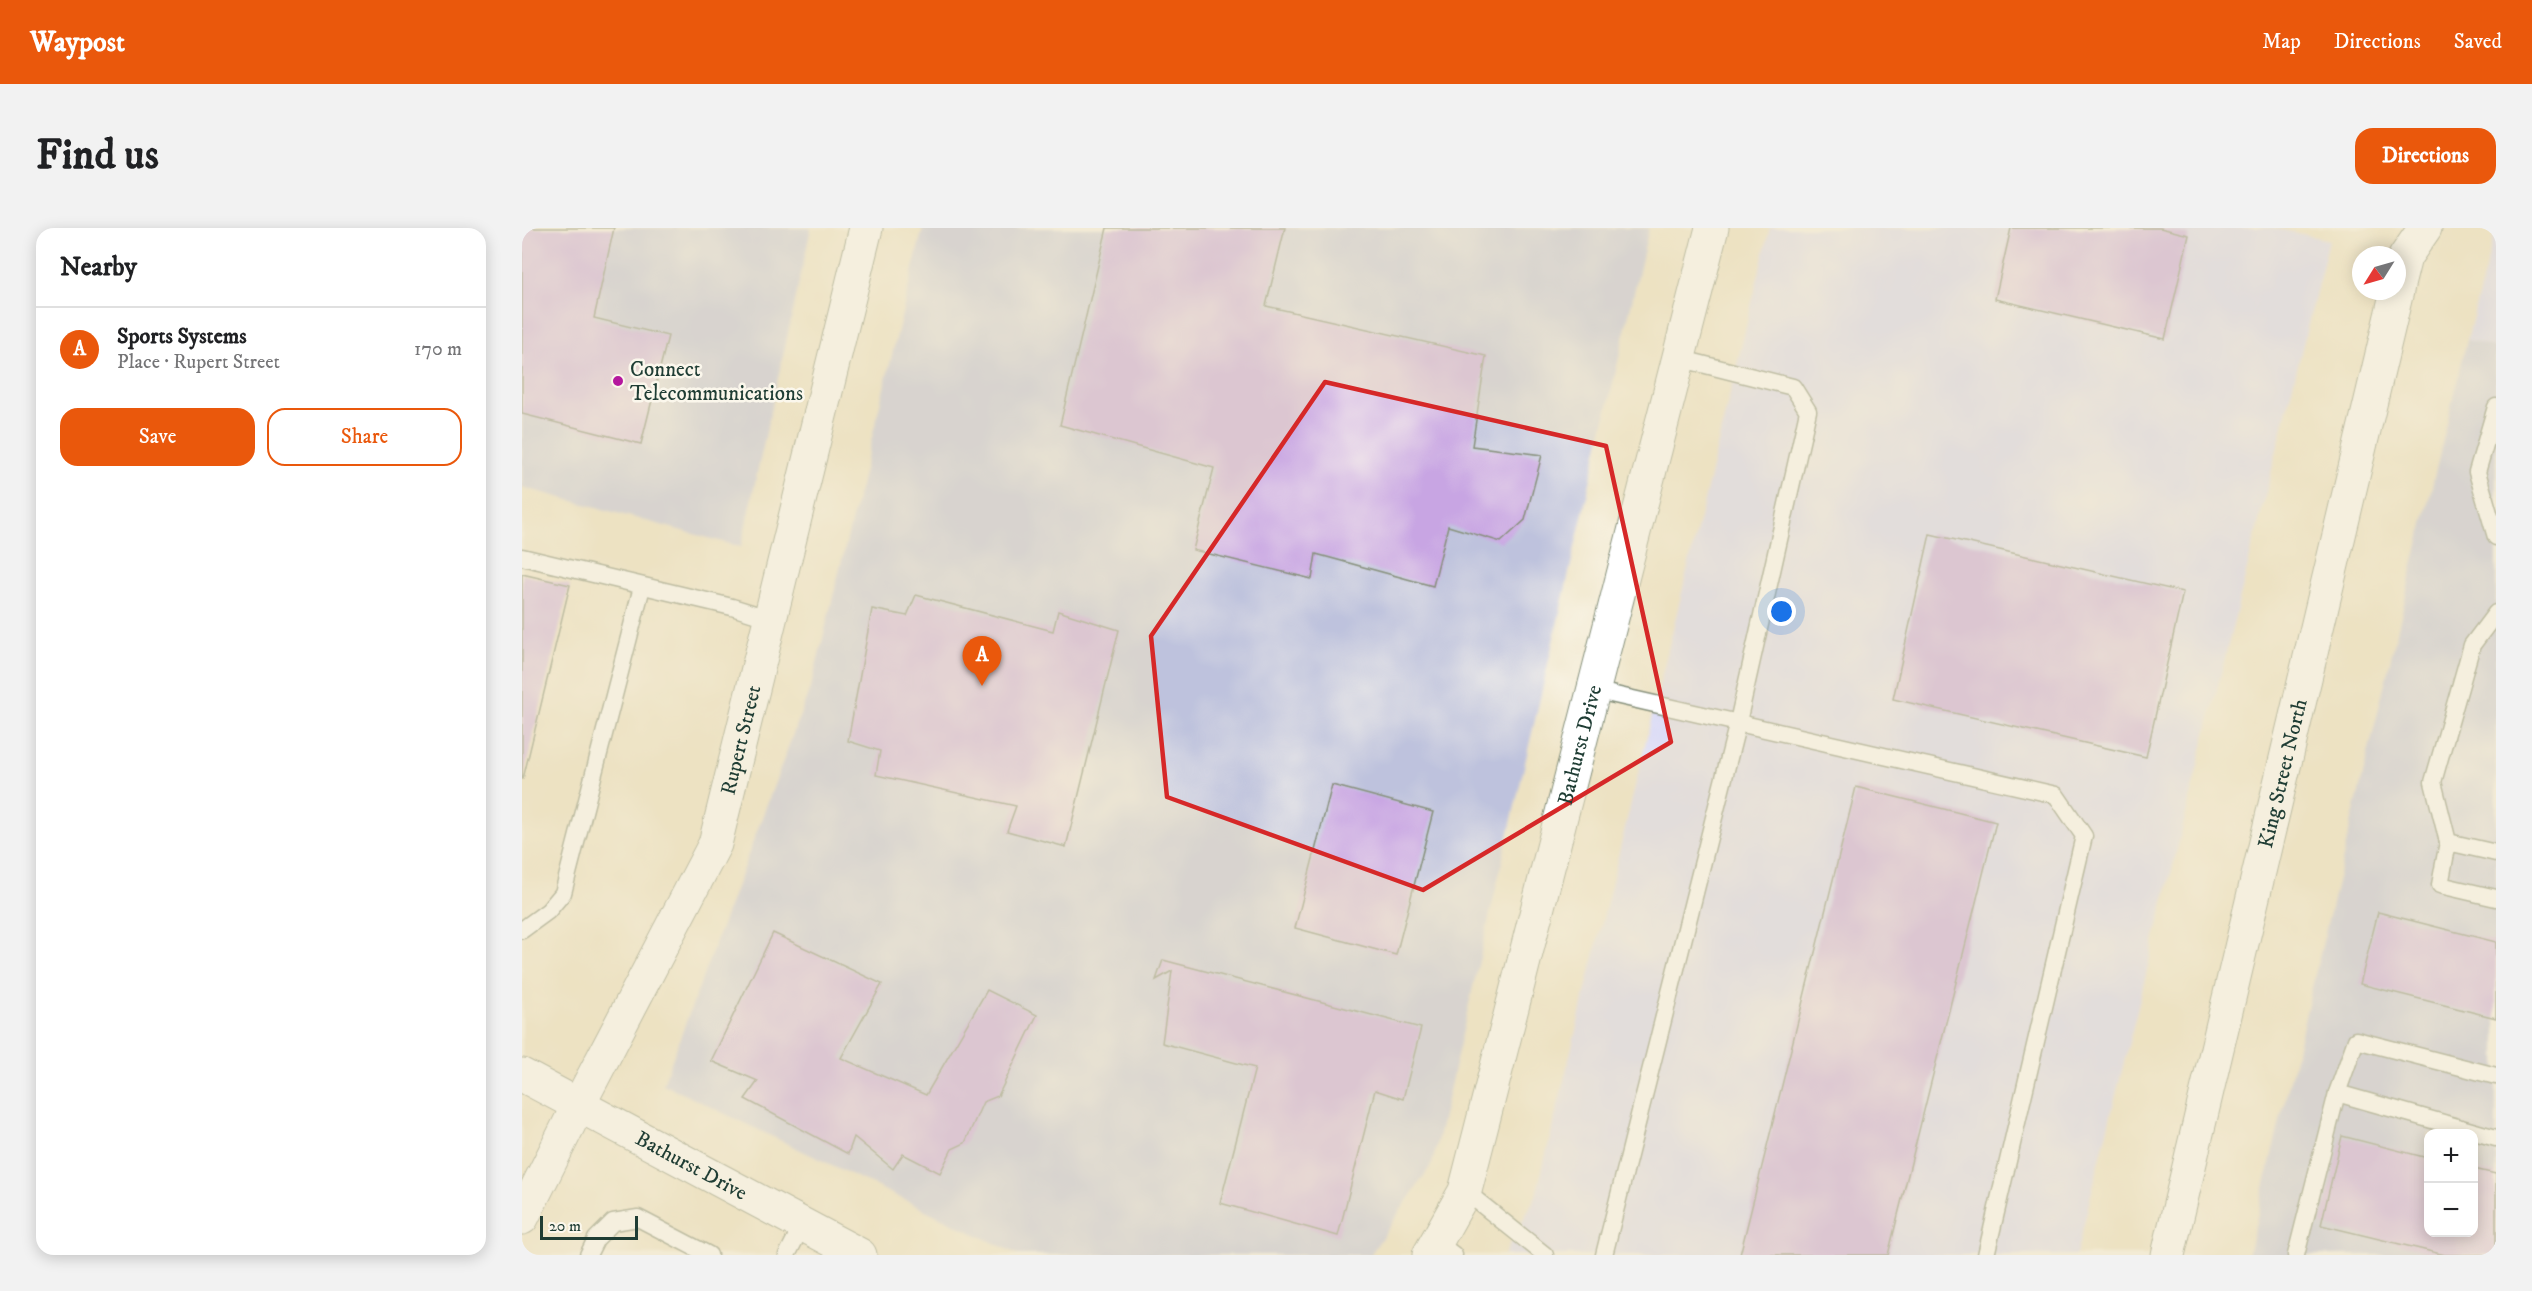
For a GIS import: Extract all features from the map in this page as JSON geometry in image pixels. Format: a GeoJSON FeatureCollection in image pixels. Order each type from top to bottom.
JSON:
{"type":"FeatureCollection","features":[{"type":"Feature","properties":{"kind":"street","name":"Rupert Street"},"geometry":{"type":"LineString","coordinates":[[522,1218],[715,844],[866,228]]}},
{"type":"Feature","properties":{"kind":"street","name":"Bathurst Drive"},"geometry":{"type":"LineString","coordinates":[[1440,1251],[1465,1191],[1712,228]]}},
{"type":"Feature","properties":{"kind":"street","name":"King Street North"},"geometry":{"type":"LineString","coordinates":[[2403,243],[2424,228]]}},
{"type":"Feature","properties":{"kind":"street","name":"King Street North"},"geometry":{"type":"LineString","coordinates":[[2168,1255],[2395,300]]}},
{"type":"Feature","properties":{"kind":"street","name":"Bathurst Drive"},"geometry":{"type":"LineString","coordinates":[[522,1075],[860,1255]]}},
{"type":"Feature","properties":{"kind":"lane"},"geometry":{"type":"LineString","coordinates":[[1604,1255],[1738,722],[1808,411],[1793,387],[1678,358]]}},
{"type":"Feature","properties":{"kind":"lane"},"geometry":{"type":"LineString","coordinates":[[2496,407],[2476,472],[2496,537]]}},
{"type":"Feature","properties":{"kind":"lane"},"geometry":{"type":"LineString","coordinates":[[522,557],[732,607],[771,619]]}},
{"type":"Feature","properties":{"kind":"lane"},"geometry":{"type":"LineString","coordinates":[[522,930],[548,911],[563,893],[642,587]]}},
{"type":"Feature","properties":{"kind":"lane"},"geometry":{"type":"LineString","coordinates":[[2496,613],[2472,645],[2433,782],[2448,842],[2440,885],[2496,898]]}},
{"type":"Feature","properties":{"kind":"lane"},"geometry":{"type":"LineString","coordinates":[[1593,690],[2056,795],[2084,836],[1986,1255]]}},
{"type":"Feature","properties":{"kind":"lane"},"geometry":{"type":"LineString","coordinates":[[2448,842],[2496,853]]}},
{"type":"Feature","properties":{"kind":"lane"},"geometry":{"type":"LineString","coordinates":[[2296,1255],[2337,1093],[2356,1040],[2496,1076]]}},
{"type":"Feature","properties":{"kind":"lane"},"geometry":{"type":"LineString","coordinates":[[2337,1093],[2496,1138]]}},
{"type":"Feature","properties":{"kind":"lane"},"geometry":{"type":"LineString","coordinates":[[1465,1191],[1545,1255]]}},
{"type":"Feature","properties":{"kind":"lane"},"geometry":{"type":"LineString","coordinates":[[588,1255],[597,1239],[614,1222],[638,1218],[709,1255]]}},
{"type":"Feature","properties":{"kind":"lane"},"geometry":{"type":"LineString","coordinates":[[787,1255],[803,1224]]}},
{"type":"Feature","properties":{"kind":"highlighted area"},"geometry":{"type":"Polygon","coordinates":[[[1325,382],[1606,446],[1671,742],[1423,890],[1167,797],[1151,636],[1325,382]]]}},
{"type":"Feature","properties":{"kind":"shaded area"},"geometry":{"type":"Polygon","coordinates":[[[522,228],[811,228],[741,547],[522,487],[522,228]]]}},
{"type":"Feature","properties":{"kind":"shaded area"},"geometry":{"type":"Polygon","coordinates":[[[923,228],[1649,228],[1432,1164],[1370,1255],[1019,1255],[663,1084],[812,683],[923,228]]]}},
{"type":"Feature","properties":{"kind":"shaded area"},"geometry":{"type":"Polygon","coordinates":[[[1770,228],[2274,228],[2329,240],[2076,1255],[1504,1255],[1536,1196],[1770,228]]]}},
{"type":"Feature","properties":{"kind":"shaded area"},"geometry":{"type":"Polygon","coordinates":[[[2496,228],[2496,348],[2467,340],[2496,228]]]}},
{"type":"Feature","properties":{"kind":"shaded area"},"geometry":{"type":"Polygon","coordinates":[[[2467,340],[2496,348],[2496,1255],[2248,1255],[2467,340]]]}},
{"type":"Feature","properties":{"kind":"building"},"geometry":{"type":"Polygon","coordinates":[[[522,228],[614,228],[594,318],[668,336],[641,444],[522,414],[522,228]]]}},
{"type":"Feature","properties":{"kind":"building"},"geometry":{"type":"Polygon","coordinates":[[[1107,228],[1285,228],[1266,306],[1486,356],[1472,446],[1542,455],[1525,520],[1501,542],[1448,526],[1433,586],[1316,554],[1312,579],[1193,550],[1214,468],[1060,425],[1107,228]]]}},
{"type":"Feature","properties":{"kind":"building"},"geometry":{"type":"Polygon","coordinates":[[[2011,228],[2160,228],[2189,235],[2165,339],[1995,299],[2011,228]]]}},
{"type":"Feature","properties":{"kind":"building"},"geometry":{"type":"Polygon","coordinates":[[[1930,534],[2183,592],[2146,757],[1893,699],[1930,534]]]}},
{"type":"Feature","properties":{"kind":"building"},"geometry":{"type":"Polygon","coordinates":[[[522,574],[570,585],[523,779],[522,779],[522,574]]]}},
{"type":"Feature","properties":{"kind":"building"},"geometry":{"type":"Polygon","coordinates":[[[916,595],[1053,631],[1058,611],[1119,630],[1066,847],[1007,831],[1016,806],[876,775],[880,751],[848,741],[872,609],[907,616],[916,595]]]}},
{"type":"Feature","properties":{"kind":"building"},"geometry":{"type":"Polygon","coordinates":[[[1332,785],[1433,812],[1396,955],[1295,928],[1332,785]]]}},
{"type":"Feature","properties":{"kind":"building"},"geometry":{"type":"Polygon","coordinates":[[[1856,787],[1996,822],[1888,1255],[1740,1255],[1856,787]]]}},
{"type":"Feature","properties":{"kind":"building"},"geometry":{"type":"Polygon","coordinates":[[[2378,912],[2496,942],[2496,1018],[2360,984],[2378,912]]]}},
{"type":"Feature","properties":{"kind":"building"},"geometry":{"type":"Polygon","coordinates":[[[773,933],[882,984],[841,1058],[926,1095],[987,990],[1037,1015],[998,1096],[983,1102],[965,1143],[952,1149],[940,1173],[903,1154],[893,1169],[854,1137],[848,1154],[745,1099],[758,1081],[711,1061],[773,933]]]}},
{"type":"Feature","properties":{"kind":"building"},"geometry":{"type":"Polygon","coordinates":[[[1163,960],[1421,1028],[1403,1099],[1375,1090],[1338,1236],[1220,1203],[1255,1068],[1162,1043],[1172,971],[1156,980],[1163,960]]]}},
{"type":"Feature","properties":{"kind":"building"},"geometry":{"type":"Polygon","coordinates":[[[2342,1136],[2424,1157],[2424,1237],[2478,1237],[2478,1170],[2496,1174],[2496,1255],[2445,1255],[2321,1225],[2342,1136]]]}},
{"type":"Feature","properties":{"kind":"place","name":"Connect Telecommunications"},"geometry":{"type":"Point","coordinates":[618,381]}},
{"type":"Feature","properties":{"kind":"place","name":"Sports Systems"},"geometry":{"type":"Point","coordinates":[982,686]}}]}
